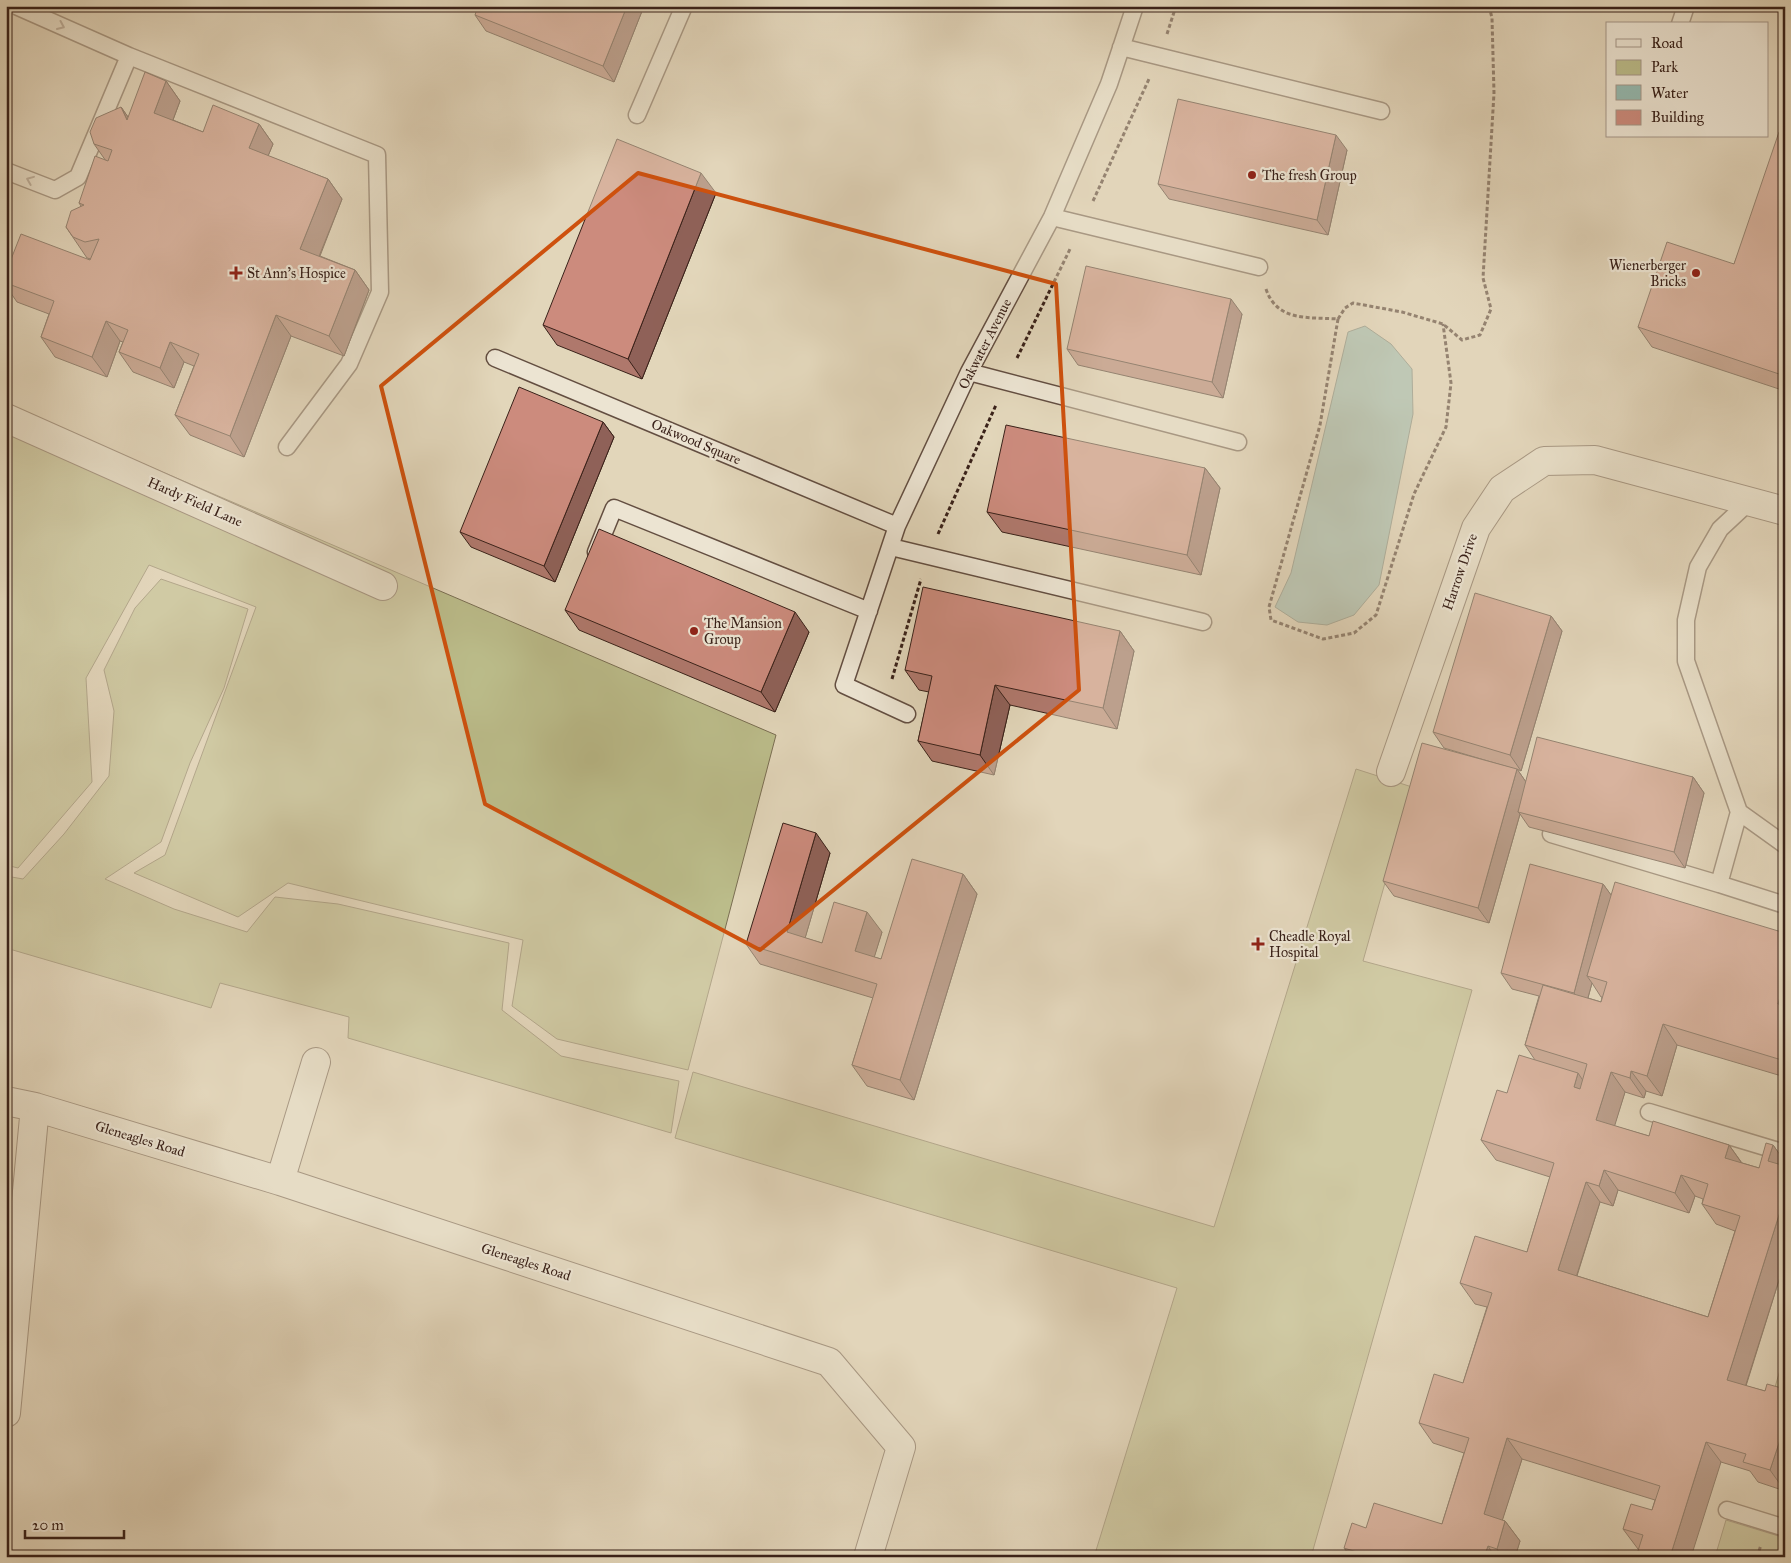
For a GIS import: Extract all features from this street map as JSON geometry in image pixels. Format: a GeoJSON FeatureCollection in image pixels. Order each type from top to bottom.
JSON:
{"type":"FeatureCollection","features":[{"type":"Feature","properties":{"kind":"street","name":"Hardy Field Lane"},"geometry":{"type":"LineString","coordinates":[[6,418],[383,586]]}},
{"type":"Feature","properties":{"kind":"street","name":"Harrow Drive"},"geometry":{"type":"LineString","coordinates":[[1391,772],[1476,528],[1502,489],[1544,461],[1595,460],[1785,511]]}},
{"type":"Feature","properties":{"kind":"street"},"geometry":{"type":"LineString","coordinates":[[280,1181],[316,1062]]}},
{"type":"Feature","properties":{"kind":"street","name":"Gleneagles Road"},"geometry":{"type":"LineString","coordinates":[[6,1101],[35,1107],[280,1181],[829,1362],[900,1447],[868,1557]]}},
{"type":"Feature","properties":{"kind":"street"},"geometry":{"type":"LineString","coordinates":[[6,1413],[35,1107]]}},
{"type":"Feature","properties":{"kind":"lane"},"geometry":{"type":"LineString","coordinates":[[16,6],[129,56],[377,155],[380,292],[349,364],[287,448]]}},
{"type":"Feature","properties":{"kind":"lane"},"geometry":{"type":"LineString","coordinates":[[637,115],[684,6]]}},
{"type":"Feature","properties":{"kind":"lane","name":"Oakwater Avenue"},"geometry":{"type":"LineString","coordinates":[[885,704],[844,685],[897,526],[969,372],[1052,217],[1109,84],[1135,6]]}},
{"type":"Feature","properties":{"kind":"lane"},"geometry":{"type":"LineString","coordinates":[[1681,22],[1686,6]]}},
{"type":"Feature","properties":{"kind":"lane"},"geometry":{"type":"LineString","coordinates":[[1122,47],[1381,111]]}},
{"type":"Feature","properties":{"kind":"lane"},"geometry":{"type":"LineString","coordinates":[[6,171],[54,190],[78,177],[129,56]]}},
{"type":"Feature","properties":{"kind":"lane"},"geometry":{"type":"LineString","coordinates":[[1052,217],[1259,267]]}},
{"type":"Feature","properties":{"kind":"lane","name":"Oakwood Square"},"geometry":{"type":"LineString","coordinates":[[495,358],[897,526]]}},
{"type":"Feature","properties":{"kind":"lane"},"geometry":{"type":"LineString","coordinates":[[969,372],[1238,442]]}},
{"type":"Feature","properties":{"kind":"lane"},"geometry":{"type":"LineString","coordinates":[[1719,884],[1739,812],[1686,661],[1686,620],[1698,567],[1720,529],[1750,501]]}},
{"type":"Feature","properties":{"kind":"lane"},"geometry":{"type":"LineString","coordinates":[[590,569],[614,508],[869,611]]}},
{"type":"Feature","properties":{"kind":"lane"},"geometry":{"type":"LineString","coordinates":[[890,547],[1203,622]]}},
{"type":"Feature","properties":{"kind":"lane"},"geometry":{"type":"LineString","coordinates":[[885,704],[907,714]]}},
{"type":"Feature","properties":{"kind":"lane"},"geometry":{"type":"LineString","coordinates":[[1739,812],[1785,845]]}},
{"type":"Feature","properties":{"kind":"lane"},"geometry":{"type":"LineString","coordinates":[[1551,834],[1785,905]]}},
{"type":"Feature","properties":{"kind":"lane"},"geometry":{"type":"LineString","coordinates":[[1649,1112],[1785,1152]]}},
{"type":"Feature","properties":{"kind":"lane"},"geometry":{"type":"LineString","coordinates":[[1727,1510],[1785,1528]]}},
{"type":"Feature","properties":{"kind":"path"},"geometry":{"type":"LineString","coordinates":[[885,704],[928,556],[1006,382],[1160,56],[1176,6]]}},
{"type":"Feature","properties":{"kind":"path"},"geometry":{"type":"LineString","coordinates":[[1443,324],[1451,383],[1446,427],[1414,494],[1376,614],[1354,633],[1323,639],[1271,620],[1269,607],[1320,425],[1338,320],[1344,308],[1353,303],[1402,312],[1443,324],[1462,340],[1480,335],[1491,310],[1483,278],[1494,93],[1492,18],[1489,6]]}},
{"type":"Feature","properties":{"kind":"path"},"geometry":{"type":"LineString","coordinates":[[1259,267],[1270,301],[1289,315],[1338,320]]}},
{"type":"Feature","properties":{"kind":"highlighted area"},"geometry":{"type":"Polygon","coordinates":[[[638,173],[1056,284],[1079,690],[760,950],[485,804],[381,386],[638,173]]]}},
{"type":"Feature","properties":{"kind":"green space"},"geometry":{"type":"Polygon","coordinates":[[[6,405],[776,735],[688,1070],[557,1039],[512,1006],[523,940],[288,883],[238,917],[134,873],[165,855],[256,607],[149,565],[86,678],[92,782],[18,868],[6,865],[6,405]]]}},
{"type":"Feature","properties":{"kind":"green space"},"geometry":{"type":"Polygon","coordinates":[[[161,579],[248,609],[224,688],[190,763],[161,842],[105,879],[174,909],[247,932],[275,897],[338,904],[509,943],[502,1010],[561,1056],[679,1081],[671,1133],[348,1038],[349,1017],[220,983],[211,1008],[6,948],[6,876],[23,879],[64,834],[109,776],[114,711],[104,670],[135,608],[161,579]]]}},
{"type":"Feature","properties":{"kind":"green space"},"geometry":{"type":"Polygon","coordinates":[[[1356,769],[1412,787],[1363,961],[1472,990],[1311,1557],[1094,1557],[1177,1288],[675,1138],[693,1072],[1214,1227],[1356,769]]]}},
{"type":"Feature","properties":{"kind":"green space"},"geometry":{"type":"Polygon","coordinates":[[[1785,1353],[1785,1397],[1773,1394],[1785,1353]]]}},
{"type":"Feature","properties":{"kind":"green space"},"geometry":{"type":"Polygon","coordinates":[[[1726,1520],[1785,1538],[1785,1557],[1715,1557],[1726,1520]]]}},
{"type":"Feature","properties":{"kind":"water"},"geometry":{"type":"Polygon","coordinates":[[[1365,326],[1391,344],[1412,369],[1413,414],[1379,585],[1354,615],[1327,625],[1298,622],[1275,607],[1291,573],[1348,332],[1365,326]]]}},
{"type":"Feature","properties":{"kind":"building"},"geometry":{"type":"Polygon","coordinates":[[[478,6],[627,6],[603,66],[475,15],[478,6]]]}},
{"type":"Feature","properties":{"kind":"building"},"geometry":{"type":"Polygon","coordinates":[[[145,72],[166,81],[154,113],[203,132],[213,105],[259,124],[249,148],[328,179],[300,249],[355,270],[329,336],[276,315],[230,436],[175,415],[199,354],[170,342],[160,368],[119,352],[128,330],[106,321],[92,357],[41,337],[54,301],[6,283],[6,272],[21,234],[90,260],[99,239],[85,242],[73,237],[66,227],[71,211],[84,205],[79,203],[95,156],[108,161],[112,150],[94,144],[90,132],[96,118],[121,107],[127,120],[145,72]]]}},
{"type":"Feature","properties":{"kind":"building"},"geometry":{"type":"Polygon","coordinates":[[[1178,99],[1336,135],[1317,220],[1158,184],[1178,99]]]}},
{"type":"Feature","properties":{"kind":"building","name":"Wienerberger Bricks"},"geometry":{"type":"Polygon","coordinates":[[[1779,132],[1785,134],[1785,376],[1638,327],[1667,242],[1734,264],[1779,132]]]}},
{"type":"Feature","properties":{"kind":"building"},"geometry":{"type":"Polygon","coordinates":[[[617,139],[701,173],[628,359],[543,325],[617,139]]]}},
{"type":"Feature","properties":{"kind":"building"},"geometry":{"type":"Polygon","coordinates":[[[1086,266],[1231,299],[1212,382],[1067,349],[1086,266]]]}},
{"type":"Feature","properties":{"kind":"building"},"geometry":{"type":"Polygon","coordinates":[[[519,387],[603,422],[544,566],[460,532],[519,387]]]}},
{"type":"Feature","properties":{"kind":"building"},"geometry":{"type":"Polygon","coordinates":[[[1006,425],[1205,468],[1187,555],[987,512],[1006,425]]]}},
{"type":"Feature","properties":{"kind":"building","name":"The Mansion Group"},"geometry":{"type":"Polygon","coordinates":[[[599,529],[795,612],[761,692],[565,610],[599,529]]]}},
{"type":"Feature","properties":{"kind":"building"},"geometry":{"type":"Polygon","coordinates":[[[923,587],[1120,631],[1103,708],[995,685],[980,755],[918,741],[932,676],[905,670],[923,587]]]}},
{"type":"Feature","properties":{"kind":"building"},"geometry":{"type":"Polygon","coordinates":[[[1475,593],[1551,616],[1510,755],[1433,732],[1475,593]]]}},
{"type":"Feature","properties":{"kind":"building"},"geometry":{"type":"Polygon","coordinates":[[[1537,737],[1693,777],[1674,852],[1518,812],[1537,737]]]}},
{"type":"Feature","properties":{"kind":"building"},"geometry":{"type":"Polygon","coordinates":[[[1422,743],[1517,769],[1478,908],[1383,881],[1422,743]]]}},
{"type":"Feature","properties":{"kind":"building"},"geometry":{"type":"Polygon","coordinates":[[[783,823],[816,833],[787,932],[822,943],[834,902],[867,912],[855,951],[881,959],[912,859],[963,874],[900,1080],[852,1065],[877,984],[746,944],[783,823]]]}},
{"type":"Feature","properties":{"kind":"building"},"geometry":{"type":"Polygon","coordinates":[[[1530,864],[1603,884],[1574,993],[1501,973],[1530,864]]]}},
{"type":"Feature","properties":{"kind":"building"},"geometry":{"type":"Polygon","coordinates":[[[1615,882],[1785,933],[1785,979],[1778,1004],[1785,1006],[1785,1061],[1663,1024],[1647,1076],[1631,1071],[1630,1078],[1611,1072],[1596,1120],[1649,1136],[1653,1121],[1729,1145],[1725,1158],[1759,1168],[1766,1143],[1773,1145],[1768,1161],[1785,1166],[1785,1196],[1727,1380],[1765,1391],[1767,1384],[1785,1389],[1785,1425],[1770,1470],[1743,1462],[1746,1454],[1706,1442],[1670,1557],[1636,1557],[1643,1535],[1623,1529],[1631,1504],[1652,1510],[1660,1486],[1507,1438],[1484,1514],[1505,1521],[1497,1549],[1488,1546],[1484,1557],[1373,1557],[1344,1548],[1352,1523],[1366,1528],[1374,1503],[1442,1524],[1469,1438],[1419,1423],[1434,1374],[1463,1383],[1492,1293],[1460,1283],[1475,1236],[1527,1252],[1554,1163],[1481,1140],[1497,1090],[1507,1093],[1519,1055],[1578,1073],[1574,1087],[1580,1089],[1587,1064],[1525,1045],[1543,985],[1601,1002],[1607,982],[1587,976],[1615,882]],[[1604,1170],[1599,1186],[1586,1182],[1558,1270],[1708,1317],[1740,1216],[1702,1204],[1708,1184],[1681,1175],[1675,1193],[1604,1170]]]}},
{"type":"Feature","properties":{"kind":"place","name":"The fresh Group"},"geometry":{"type":"Point","coordinates":[1252,175]}},
{"type":"Feature","properties":{"kind":"place","name":"St Ann's Hospice"},"geometry":{"type":"Point","coordinates":[236,273]}},
{"type":"Feature","properties":{"kind":"place","name":"Wienerberger Bricks"},"geometry":{"type":"Point","coordinates":[1696,273]}},
{"type":"Feature","properties":{"kind":"place","name":"The Mansion Group"},"geometry":{"type":"Point","coordinates":[694,631]}},
{"type":"Feature","properties":{"kind":"place","name":"Cheadle Royal Hospital"},"geometry":{"type":"Point","coordinates":[1258,944]}}]}
